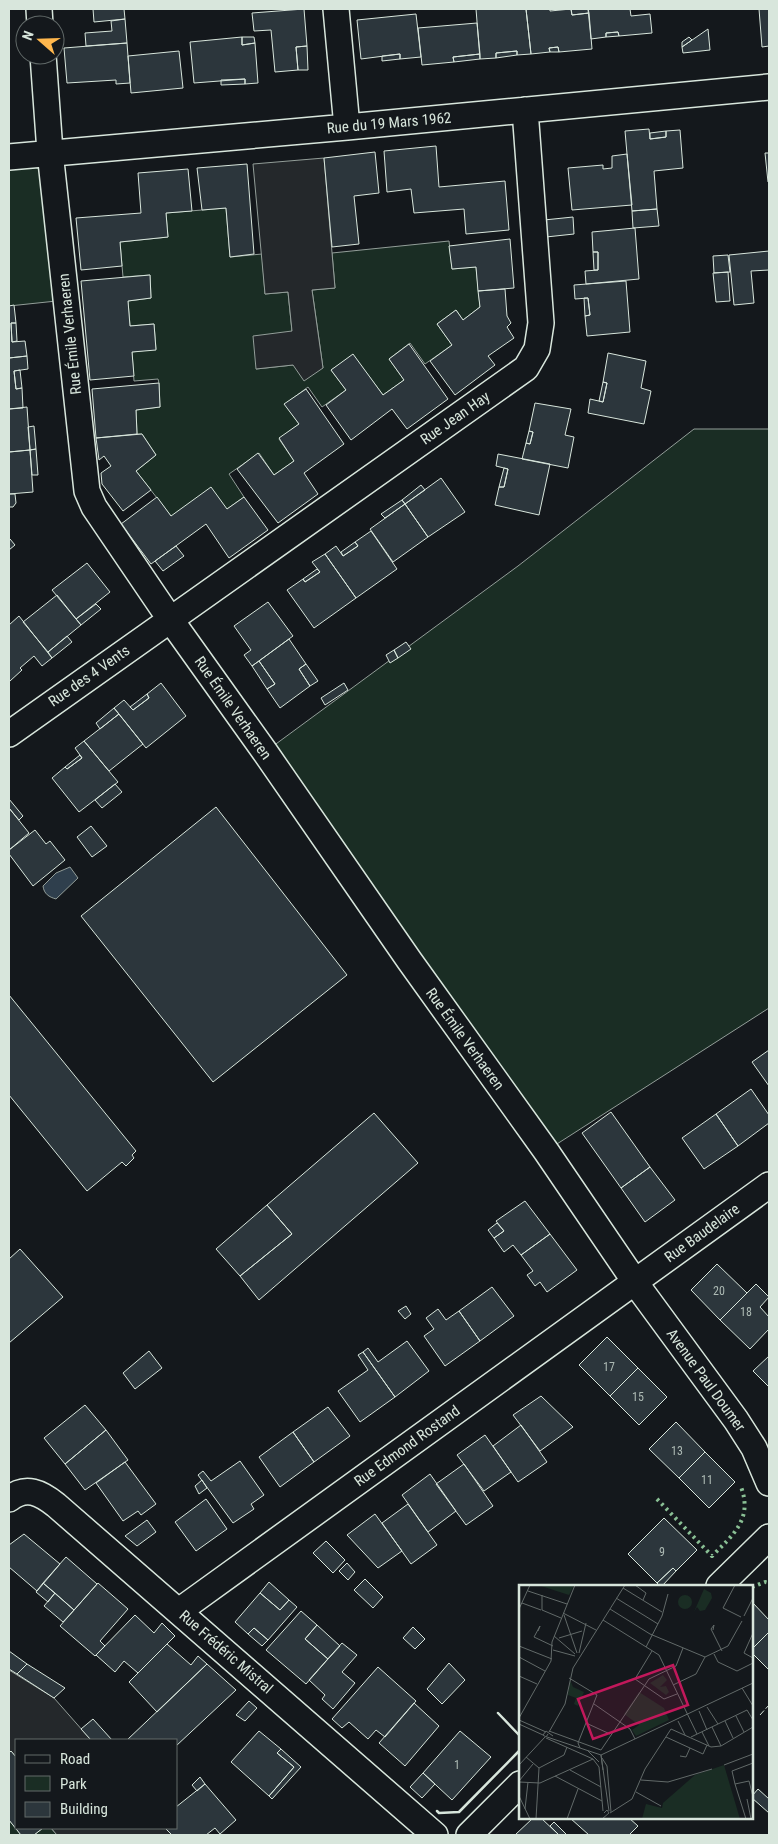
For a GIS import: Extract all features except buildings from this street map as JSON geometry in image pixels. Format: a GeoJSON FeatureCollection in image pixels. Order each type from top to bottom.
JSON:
{"type":"FeatureCollection","features":[{"type":"Feature","properties":{"kind":"street"},"geometry":{"type":"LineString","coordinates":[[336,9],[347,127]]}},
{"type":"Feature","properties":{"kind":"street","name":"Rue Émile Verhaeren"},"geometry":{"type":"LineString","coordinates":[[43,65],[50,152],[87,491],[94,507],[170,619],[409,960],[546,1151],[635,1281]]}},
{"type":"Feature","properties":{"kind":"street","name":"Rue du 19 Mars 1962"},"geometry":{"type":"LineString","coordinates":[[9,157],[769,87]]}},
{"type":"Feature","properties":{"kind":"street","name":"Rue Jean Hay"},"geometry":{"type":"LineString","coordinates":[[170,619],[526,368],[538,349],[541,323],[525,110]]}},
{"type":"Feature","properties":{"kind":"street","name":"Rue des 4 Vents"},"geometry":{"type":"LineString","coordinates":[[9,734],[170,619]]}},
{"type":"Feature","properties":{"kind":"street","name":"Rue Baudelaire"},"geometry":{"type":"LineString","coordinates":[[635,1281],[769,1185]]}},
{"type":"Feature","properties":{"kind":"street","name":"Avenue Paul Doumer"},"geometry":{"type":"LineString","coordinates":[[635,1281],[736,1420],[754,1448],[769,1483]]}},
{"type":"Feature","properties":{"kind":"street","name":"Rue Edmond Rostand"},"geometry":{"type":"LineString","coordinates":[[179,1611],[635,1281]]}},
{"type":"Feature","properties":{"kind":"street","name":"Rue Frédéric Mistral"},"geometry":{"type":"LineString","coordinates":[[9,1500],[25,1491],[42,1494],[435,1835]]}},
{"type":"Feature","properties":{"kind":"street"},"geometry":{"type":"LineString","coordinates":[[720,1585],[769,1537]]}},
{"type":"Feature","properties":{"kind":"street"},"geometry":{"type":"LineString","coordinates":[[469,1835],[519,1785]]}},
{"type":"Feature","properties":{"kind":"green space"},"geometry":{"type":"Polygon","coordinates":[[[50,152],[66,300],[9,306],[9,157],[50,152]]]}},
{"type":"Feature","properties":{"kind":"green space"},"geometry":{"type":"Polygon","coordinates":[[[226,208],[230,257],[262,254],[265,294],[288,292],[292,331],[256,369],[293,365],[323,368],[312,290],[335,288],[332,253],[449,241],[452,269],[476,267],[480,307],[463,320],[456,310],[437,324],[452,345],[425,364],[410,343],[389,359],[404,380],[383,395],[353,355],[331,370],[346,390],[322,407],[308,387],[285,404],[299,424],[279,439],[294,461],[274,475],[259,453],[229,474],[244,497],[227,509],[171,516],[136,471],[156,455],[142,434],[137,434],[136,410],[160,407],[159,383],[158,379],[134,381],[132,352],[156,349],[154,324],[130,326],[128,301],[151,298],[150,275],[123,277],[120,242],[168,237],[166,213],[226,208]]]}},
{"type":"Feature","properties":{"kind":"green space"},"geometry":{"type":"Polygon","coordinates":[[[694,429],[769,429],[769,1008],[546,1151],[265,752],[518,566],[694,429]]]}},
{"type":"Feature","properties":{"kind":"green space"},"geometry":{"type":"Polygon","coordinates":[[[9,1820],[21,1835],[9,1835],[9,1820]]]}},
{"type":"Feature","properties":{"kind":"green space"},"geometry":{"type":"Polygon","coordinates":[[[42,1829],[52,1829],[57,1835],[34,1835],[42,1829]]]}},
{"type":"Feature","properties":{"kind":"shaded area"},"geometry":{"type":"Polygon","coordinates":[[[324,158],[335,288],[312,290],[323,368],[304,381],[293,365],[256,369],[253,336],[292,331],[288,292],[265,294],[253,164],[324,158]]]}},
{"type":"Feature","properties":{"kind":"shaded area"},"geometry":{"type":"Polygon","coordinates":[[[9,1670],[54,1698],[90,1739],[15,1739],[15,1756],[11,1751],[9,1753],[9,1670]]]}},
{"type":"Feature","properties":{"kind":"shaded area"},"geometry":{"type":"Polygon","coordinates":[[[52,1829],[166,1829],[172,1835],[57,1835],[52,1829]]]}},
{"type":"Feature","properties":{"kind":"water"},"geometry":{"type":"Polygon","coordinates":[[[70,867],[78,878],[56,899],[47,895],[43,886],[56,873],[70,867]]]}},
{"type":"Feature","properties":{"kind":"hedge"},"geometry":{"type":"LineString","coordinates":[[657,1499],[712,1556],[734,1533],[743,1517],[744,1498],[741,1487]]}},
{"type":"Feature","properties":{"kind":"hedge"},"geometry":{"type":"LineString","coordinates":[[753,1587],[765,1582],[769,1583]]}},
{"type":"Feature","properties":{"kind":"fence"},"geometry":{"type":"LineString","coordinates":[[760,1715],[769,1705]]}},
{"type":"Feature","properties":{"kind":"wall"},"geometry":{"type":"LineString","coordinates":[[498,1713],[519,1735]]}},
{"type":"Feature","properties":{"kind":"wall"},"geometry":{"type":"LineString","coordinates":[[437,1811],[439,1813],[459,1812],[519,1751]]}}]}
